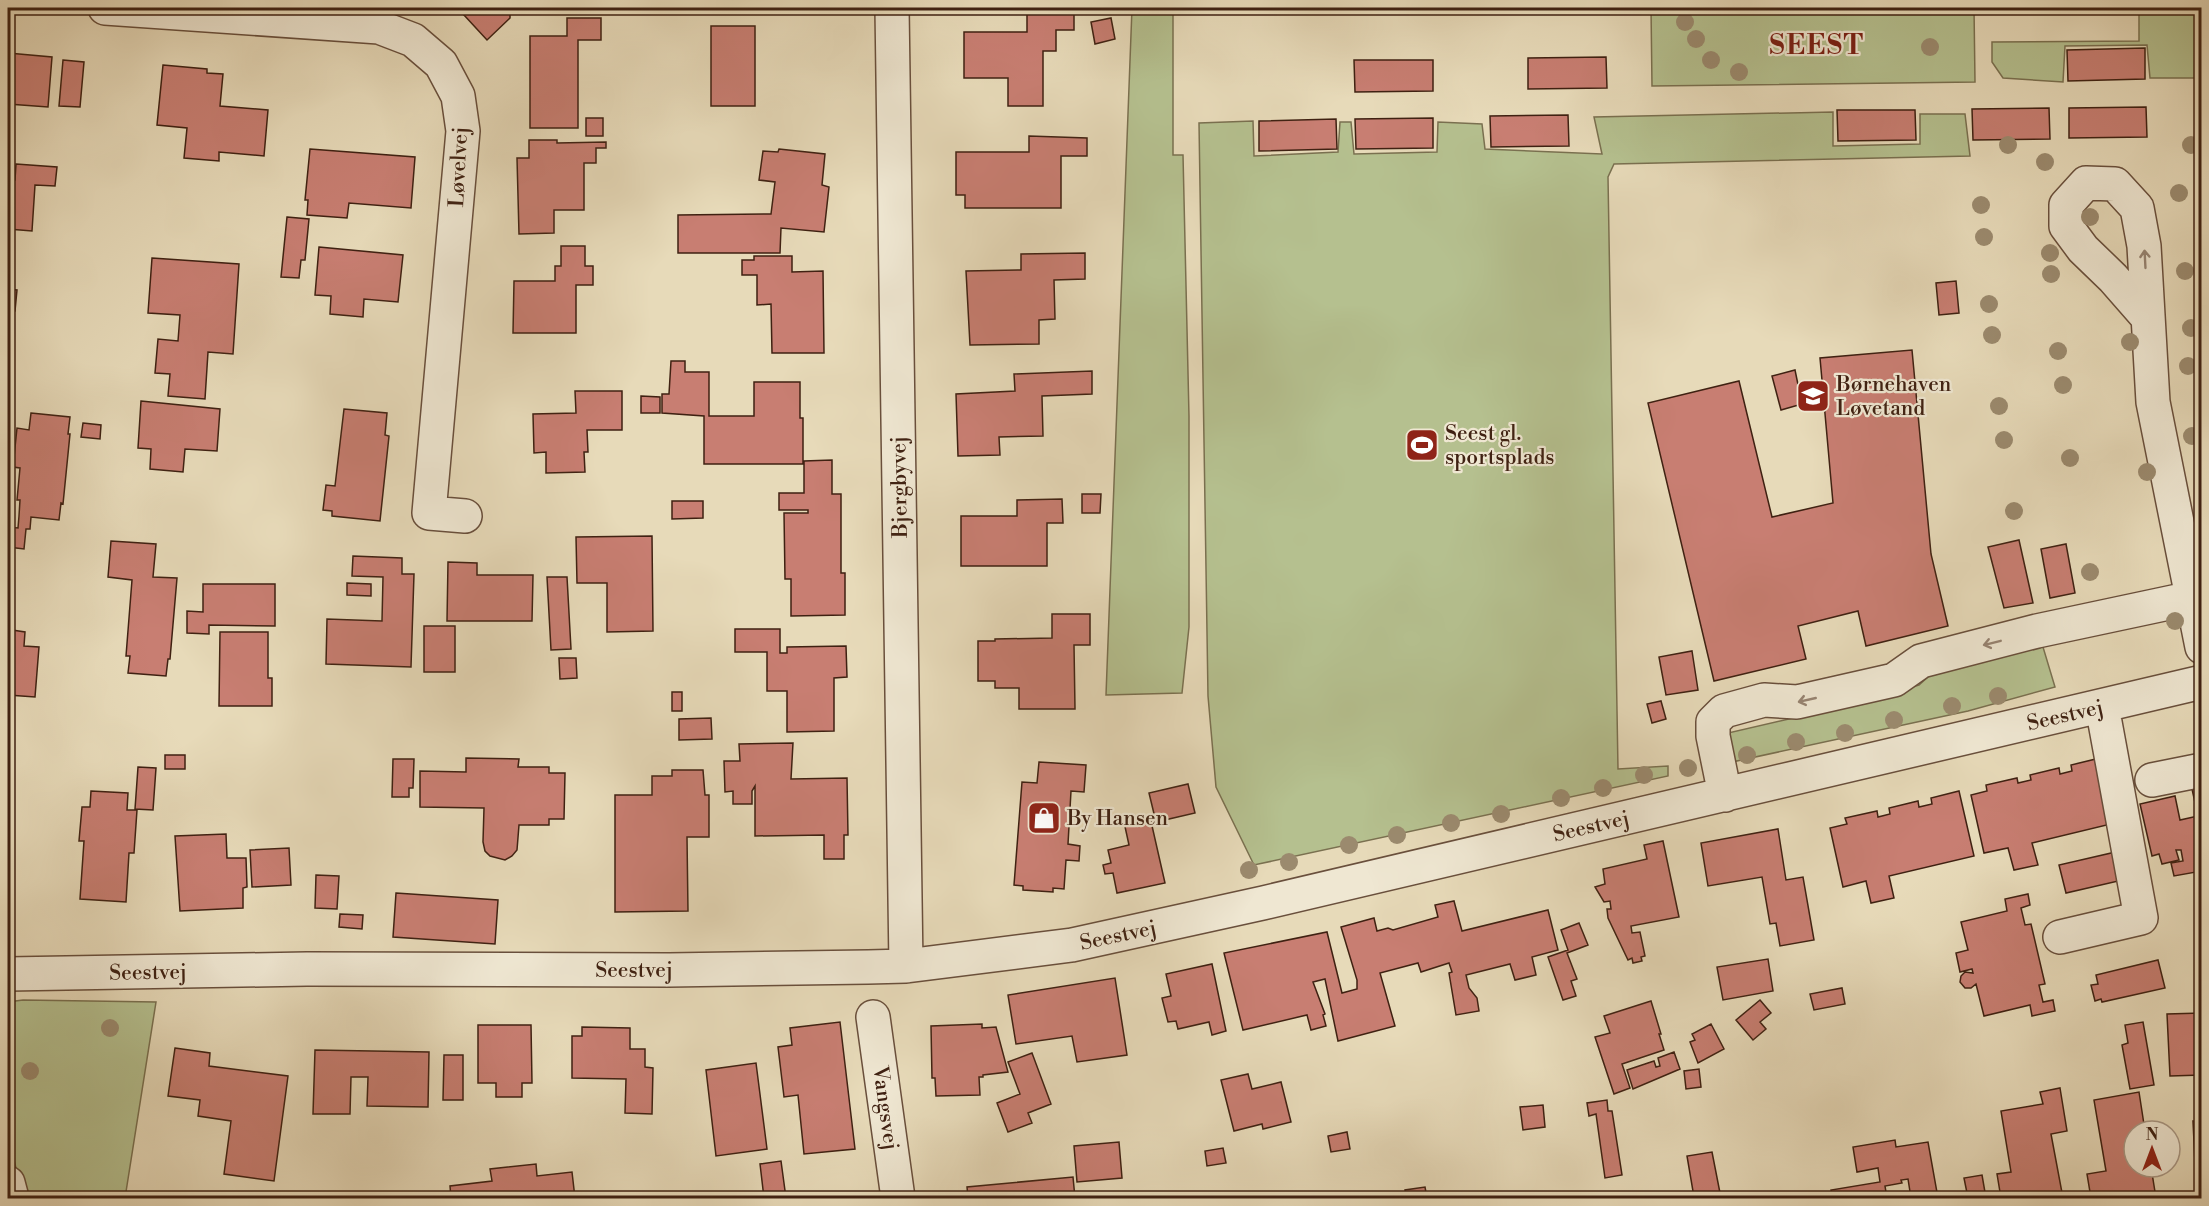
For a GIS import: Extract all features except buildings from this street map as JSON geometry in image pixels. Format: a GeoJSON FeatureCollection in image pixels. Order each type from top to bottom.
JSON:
{"type":"FeatureCollection","features":[{"type":"Feature","properties":{"kind":"street","name":"Løvelvej"},"geometry":{"type":"LineString","coordinates":[[105,8],[380,27],[413,40],[441,64],[458,96],[463,131],[429,513],[465,516]]}},
{"type":"Feature","properties":{"kind":"street","name":"Bjergbyvej"},"geometry":{"type":"LineString","coordinates":[[892,8],[906,966]]}},
{"type":"Feature","properties":{"kind":"street"},"geometry":{"type":"LineString","coordinates":[[2148,318],[2153,402],[2202,647]]}},
{"type":"Feature","properties":{"kind":"street"},"geometry":{"type":"LineString","coordinates":[[1725,795],[1713,736],[1713,722],[1724,711],[1764,700],[1797,702],[1894,680],[1921,661],[2048,629],[2192,597]]}},
{"type":"Feature","properties":{"kind":"street","name":"Seestvej"},"geometry":{"type":"LineString","coordinates":[[8,974],[307,969],[669,970],[906,966],[1072,945],[1263,903],[2202,682]]}},
{"type":"Feature","properties":{"kind":"street"},"geometry":{"type":"LineString","coordinates":[[2060,937],[2141,918],[2102,706]]}},
{"type":"Feature","properties":{"kind":"street"},"geometry":{"type":"LineString","coordinates":[[2152,780],[2202,770]]}},
{"type":"Feature","properties":{"kind":"street","name":"Vangsvej"},"geometry":{"type":"LineString","coordinates":[[873,1017],[898,1198]]}},
{"type":"Feature","properties":{"kind":"street"},"geometry":{"type":"LineString","coordinates":[[8,1183],[12,1198]]}},
{"type":"Feature","properties":{"kind":"green space"},"geometry":{"type":"Polygon","coordinates":[[[1132,8],[1173,8],[1173,155],[1183,155],[1189,416],[1189,627],[1182,693],[1106,695],[1132,8]]]}},
{"type":"Feature","properties":{"kind":"green space"},"geometry":{"type":"Polygon","coordinates":[[[1651,8],[1974,8],[1975,82],[1652,86],[1651,8]]]}},
{"type":"Feature","properties":{"kind":"green space"},"geometry":{"type":"Polygon","coordinates":[[[2139,8],[2201,8],[2201,78],[2150,78],[2147,45],[2065,46],[2063,82],[2003,78],[1992,62],[1992,42],[2139,41],[2139,8]]]}},
{"type":"Feature","properties":{"kind":"green space","name":"Seest gl. sportsplads"},"geometry":{"type":"Polygon","coordinates":[[[1833,112],[1833,146],[1920,144],[1920,114],[1965,114],[1970,156],[1614,164],[1608,177],[1618,769],[1668,766],[1668,776],[1254,865],[1216,787],[1208,696],[1199,123],[1253,121],[1254,156],[1338,152],[1340,122],[1351,122],[1354,154],[1437,152],[1438,122],[1482,124],[1485,149],[1602,154],[1594,117],[1833,112]]]}},
{"type":"Feature","properties":{"kind":"green space"},"geometry":{"type":"Polygon","coordinates":[[[2036,644],[2043,647],[2055,687],[1968,711],[1732,762],[1728,733],[1832,709],[1919,685],[1930,675],[2036,644]]]}},
{"type":"Feature","properties":{"kind":"green space"},"geometry":{"type":"Polygon","coordinates":[[[23,1000],[156,1002],[125,1198],[24,1198],[8,1138],[8,1066],[10,1065],[8,1002],[23,1000]]]}},
{"type":"Feature","properties":{"kind":"place","name":"Børnehaven Løvetand"},"geometry":{"type":"Point","coordinates":[1813,396]}},
{"type":"Feature","properties":{"kind":"place","name":"Seest gl. sportsplads"},"geometry":{"type":"Point","coordinates":[1422,445]}},
{"type":"Feature","properties":{"kind":"place","name":"By Hansen"},"geometry":{"type":"Point","coordinates":[1044,818]}},
{"type":"Feature","properties":{"kind":"district","name":"SEEST"},"geometry":{"type":"Point","coordinates":[1817,45]}}]}
